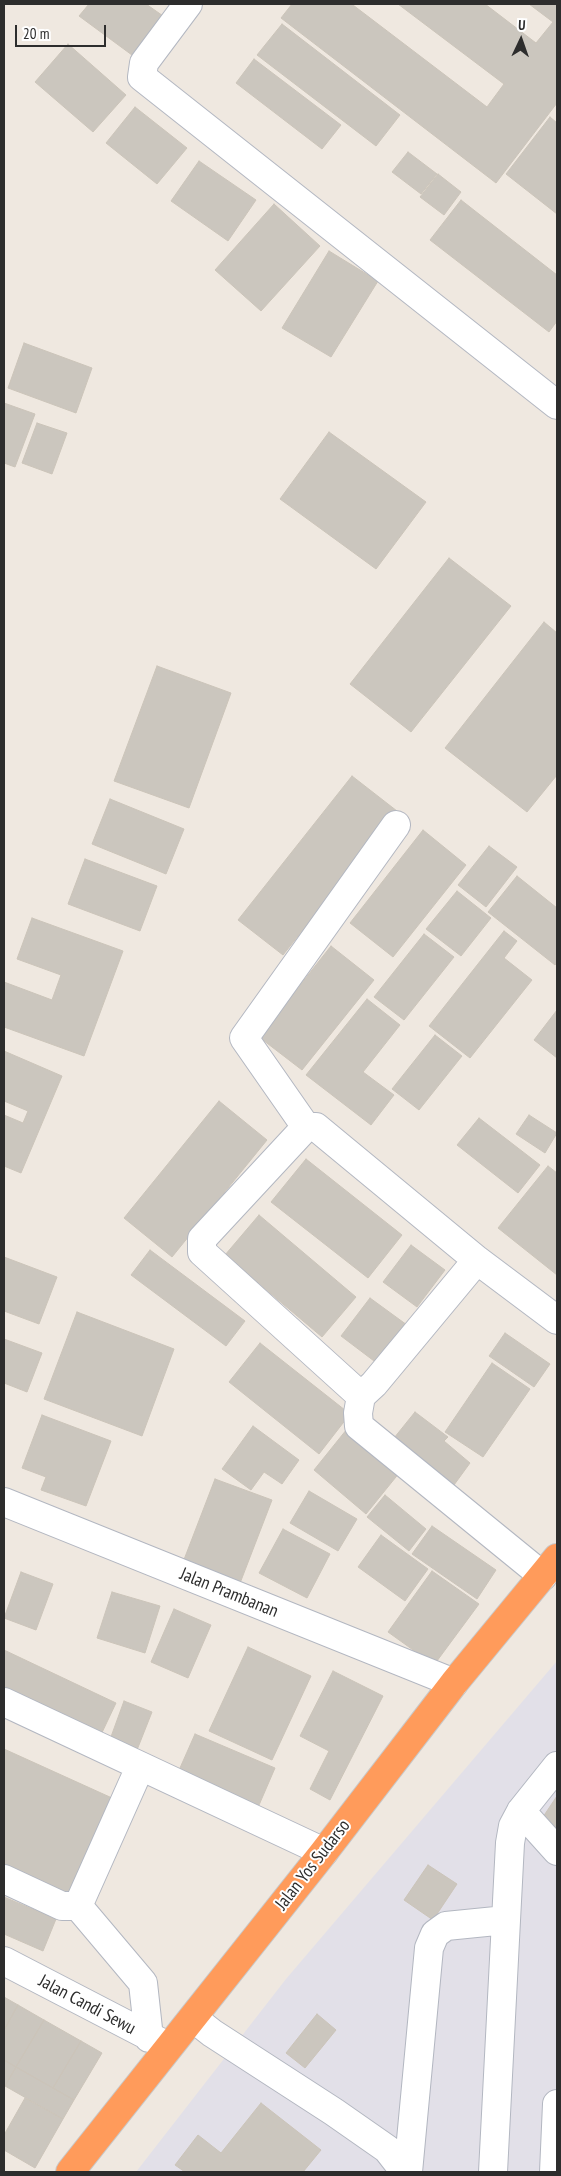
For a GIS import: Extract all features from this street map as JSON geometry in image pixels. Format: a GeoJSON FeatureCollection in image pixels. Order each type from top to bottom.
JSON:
{"type":"FeatureCollection","features":[{"type":"Feature","properties":{"kind":"highway","name":"Jalan Yos Sudarso"},"geometry":{"type":"LineString","coordinates":[[70,2172],[160,2042],[193,2018],[454,1683],[550,1567]]}},
{"type":"Feature","properties":{"kind":"street"},"geometry":{"type":"LineString","coordinates":[[188,4],[144,62],[142,77],[557,405]]}},
{"type":"Feature","properties":{"kind":"street"},"geometry":{"type":"LineString","coordinates":[[396,825],[244,1038],[306,1127],[316,1128],[477,1260],[557,1320]]}},
{"type":"Feature","properties":{"kind":"street"},"geometry":{"type":"LineString","coordinates":[[306,1127],[202,1239],[202,1252],[362,1396]]}},
{"type":"Feature","properties":{"kind":"street"},"geometry":{"type":"LineString","coordinates":[[477,1260],[362,1396],[358,1412],[359,1426],[550,1567]]}},
{"type":"Feature","properties":{"kind":"street","name":"Jalan Prambanan"},"geometry":{"type":"LineString","coordinates":[[4,1502],[454,1683]]}},
{"type":"Feature","properties":{"kind":"street"},"geometry":{"type":"LineString","coordinates":[[4,1702],[324,1852]]}},
{"type":"Feature","properties":{"kind":"street"},"geometry":{"type":"LineString","coordinates":[[493,2172],[510,1843],[513,1826],[521,1811],[557,1766]]}},
{"type":"Feature","properties":{"kind":"street"},"geometry":{"type":"LineString","coordinates":[[78,1906],[140,1767]]}},
{"type":"Feature","properties":{"kind":"street"},"geometry":{"type":"LineString","coordinates":[[521,1811],[557,1851]]}},
{"type":"Feature","properties":{"kind":"street"},"geometry":{"type":"LineString","coordinates":[[4,1880],[62,1906],[78,1906],[143,1983],[160,2042]]}},
{"type":"Feature","properties":{"kind":"street"},"geometry":{"type":"LineString","coordinates":[[408,2172],[429,1948],[435,1934],[446,1926],[506,1920]]}},
{"type":"Feature","properties":{"kind":"street","name":"Jalan Candi Sewu"},"geometry":{"type":"LineString","coordinates":[[4,1961],[160,2042]]}},
{"type":"Feature","properties":{"kind":"street"},"geometry":{"type":"LineString","coordinates":[[193,2018],[212,2033],[334,2112],[387,2150],[402,2172]]}},
{"type":"Feature","properties":{"kind":"street"},"geometry":{"type":"LineString","coordinates":[[554,2172],[557,2104]]}},
{"type":"Feature","properties":{"kind":"shaded area"},"geometry":{"type":"Polygon","coordinates":[[[557,1661],[557,2172],[136,2172],[286,1979],[557,1661]]]}},
{"type":"Feature","properties":{"kind":"building"},"geometry":{"type":"Polygon","coordinates":[[[89,4],[146,4],[166,18],[136,58],[79,16],[89,4]]]}},
{"type":"Feature","properties":{"kind":"building"},"geometry":{"type":"Polygon","coordinates":[[[292,4],[355,4],[353,5],[487,107],[504,84],[398,4],[485,4],[536,43],[553,22],[529,4],[557,4],[557,103],[496,183],[281,18],[292,4]]]}},
{"type":"Feature","properties":{"kind":"building"},"geometry":{"type":"Polygon","coordinates":[[[282,24],[400,115],[376,146],[257,55],[282,24]]]}},
{"type":"Feature","properties":{"kind":"building"},"geometry":{"type":"Polygon","coordinates":[[[68,44],[126,95],[93,132],[35,82],[68,44]]]}},
{"type":"Feature","properties":{"kind":"building"},"geometry":{"type":"Polygon","coordinates":[[[254,59],[341,125],[322,149],[236,83],[254,59]]]}},
{"type":"Feature","properties":{"kind":"building"},"geometry":{"type":"Polygon","coordinates":[[[135,107],[187,148],[157,184],[106,143],[135,107]]]}},
{"type":"Feature","properties":{"kind":"building"},"geometry":{"type":"Polygon","coordinates":[[[550,117],[557,123],[557,214],[506,174],[550,117]]]}},
{"type":"Feature","properties":{"kind":"building"},"geometry":{"type":"Polygon","coordinates":[[[408,152],[437,174],[421,194],[392,172],[408,152]]]}},
{"type":"Feature","properties":{"kind":"building"},"geometry":{"type":"Polygon","coordinates":[[[199,161],[256,200],[228,241],[171,201],[199,161]]]}},
{"type":"Feature","properties":{"kind":"building"},"geometry":{"type":"Polygon","coordinates":[[[438,174],[461,192],[444,215],[420,197],[438,174]]]}},
{"type":"Feature","properties":{"kind":"building"},"geometry":{"type":"Polygon","coordinates":[[[461,200],[557,275],[557,321],[549,332],[430,240],[461,200]]]}},
{"type":"Feature","properties":{"kind":"building"},"geometry":{"type":"Polygon","coordinates":[[[274,204],[320,246],[261,311],[215,270],[274,204]]]}},
{"type":"Feature","properties":{"kind":"building"},"geometry":{"type":"Polygon","coordinates":[[[329,251],[378,281],[331,357],[282,328],[329,251]]]}},
{"type":"Feature","properties":{"kind":"building"},"geometry":{"type":"Polygon","coordinates":[[[24,343],[92,368],[76,413],[8,388],[24,343]]]}},
{"type":"Feature","properties":{"kind":"building"},"geometry":{"type":"Polygon","coordinates":[[[4,403],[35,414],[15,467],[4,463],[4,403]]]}},
{"type":"Feature","properties":{"kind":"building"},"geometry":{"type":"Polygon","coordinates":[[[37,423],[67,433],[52,474],[22,463],[37,423]]]}},
{"type":"Feature","properties":{"kind":"building"},"geometry":{"type":"Polygon","coordinates":[[[329,432],[426,502],[376,569],[280,499],[329,432]]]}},
{"type":"Feature","properties":{"kind":"building"},"geometry":{"type":"Polygon","coordinates":[[[449,558],[511,606],[411,732],[350,684],[449,558]]]}},
{"type":"Feature","properties":{"kind":"building"},"geometry":{"type":"Polygon","coordinates":[[[544,622],[557,633],[557,775],[527,812],[445,748],[544,622]]]}},
{"type":"Feature","properties":{"kind":"building"},"geometry":{"type":"Polygon","coordinates":[[[157,666],[231,693],[189,808],[114,781],[157,666]]]}},
{"type":"Feature","properties":{"kind":"building"},"geometry":{"type":"Polygon","coordinates":[[[352,776],[397,811],[283,955],[238,920],[352,776]]]}},
{"type":"Feature","properties":{"kind":"building"},"geometry":{"type":"Polygon","coordinates":[[[110,799],[184,829],[166,874],[92,844],[110,799]]]}},
{"type":"Feature","properties":{"kind":"building"},"geometry":{"type":"Polygon","coordinates":[[[423,830],[466,865],[393,957],[350,923],[423,830]]]}},
{"type":"Feature","properties":{"kind":"building"},"geometry":{"type":"Polygon","coordinates":[[[489,846],[517,867],[486,907],[458,885],[489,846]]]}},
{"type":"Feature","properties":{"kind":"building"},"geometry":{"type":"Polygon","coordinates":[[[85,859],[157,886],[140,931],[68,904],[85,859]]]}},
{"type":"Feature","properties":{"kind":"building"},"geometry":{"type":"Polygon","coordinates":[[[517,876],[557,908],[557,962],[555,965],[488,912],[517,876]]]}},
{"type":"Feature","properties":{"kind":"building"},"geometry":{"type":"Polygon","coordinates":[[[457,891],[491,918],[461,956],[426,929],[457,891]]]}},
{"type":"Feature","properties":{"kind":"building"},"geometry":{"type":"Polygon","coordinates":[[[32,918],[123,951],[84,1056],[4,1027],[4,982],[52,1000],[61,975],[17,959],[32,918]]]}},
{"type":"Feature","properties":{"kind":"building"},"geometry":{"type":"Polygon","coordinates":[[[504,931],[517,941],[504,958],[532,980],[470,1058],[429,1026],[504,931]]]}},
{"type":"Feature","properties":{"kind":"building"},"geometry":{"type":"Polygon","coordinates":[[[424,934],[454,957],[404,1020],[374,997],[424,934]]]}},
{"type":"Feature","properties":{"kind":"building"},"geometry":{"type":"Polygon","coordinates":[[[331,946],[374,980],[302,1070],[259,1037],[331,946]]]}},
{"type":"Feature","properties":{"kind":"building"},"geometry":{"type":"Polygon","coordinates":[[[367,999],[400,1025],[363,1072],[394,1095],[371,1125],[306,1075],[367,999]]]}},
{"type":"Feature","properties":{"kind":"building"},"geometry":{"type":"Polygon","coordinates":[[[557,1010],[557,1058],[534,1040],[557,1010]]]}},
{"type":"Feature","properties":{"kind":"building"},"geometry":{"type":"Polygon","coordinates":[[[435,1035],[462,1056],[419,1110],[392,1089],[435,1035]]]}},
{"type":"Feature","properties":{"kind":"building"},"geometry":{"type":"Polygon","coordinates":[[[4,1051],[62,1076],[21,1173],[4,1166],[4,1115],[23,1123],[28,1111],[4,1101],[4,1051]]]}},
{"type":"Feature","properties":{"kind":"building"},"geometry":{"type":"Polygon","coordinates":[[[219,1101],[267,1140],[172,1257],[124,1218],[219,1101]]]}},
{"type":"Feature","properties":{"kind":"building"},"geometry":{"type":"Polygon","coordinates":[[[529,1115],[557,1133],[545,1153],[516,1134],[529,1115]]]}},
{"type":"Feature","properties":{"kind":"building"},"geometry":{"type":"Polygon","coordinates":[[[479,1118],[540,1165],[518,1193],[457,1145],[479,1118]]]}},
{"type":"Feature","properties":{"kind":"building"},"geometry":{"type":"Polygon","coordinates":[[[306,1159],[402,1235],[368,1278],[271,1202],[306,1159]]]}},
{"type":"Feature","properties":{"kind":"building"},"geometry":{"type":"Polygon","coordinates":[[[548,1166],[557,1173],[557,1275],[498,1228],[548,1166]]]}},
{"type":"Feature","properties":{"kind":"building"},"geometry":{"type":"Polygon","coordinates":[[[259,1215],[356,1297],[322,1337],[225,1255],[259,1215]]]}},
{"type":"Feature","properties":{"kind":"building"},"geometry":{"type":"Polygon","coordinates":[[[411,1245],[445,1270],[417,1307],[383,1282],[411,1245]]]}},
{"type":"Feature","properties":{"kind":"building"},"geometry":{"type":"Polygon","coordinates":[[[150,1250],[245,1321],[226,1346],[131,1275],[150,1250]]]}},
{"type":"Feature","properties":{"kind":"building"},"geometry":{"type":"Polygon","coordinates":[[[4,1257],[57,1277],[39,1324],[4,1311],[4,1257]]]}},
{"type":"Feature","properties":{"kind":"building"},"geometry":{"type":"Polygon","coordinates":[[[370,1298],[407,1325],[378,1364],[341,1336],[370,1298]]]}},
{"type":"Feature","properties":{"kind":"building"},"geometry":{"type":"Polygon","coordinates":[[[77,1312],[174,1349],[142,1436],[44,1399],[77,1312]]]}},
{"type":"Feature","properties":{"kind":"building"},"geometry":{"type":"Polygon","coordinates":[[[505,1333],[550,1364],[534,1387],[489,1356],[505,1333]]]}},
{"type":"Feature","properties":{"kind":"building"},"geometry":{"type":"Polygon","coordinates":[[[4,1339],[42,1353],[27,1392],[4,1383],[4,1339]]]}},
{"type":"Feature","properties":{"kind":"building"},"geometry":{"type":"Polygon","coordinates":[[[260,1343],[350,1414],[319,1454],[229,1382],[260,1343]]]}},
{"type":"Feature","properties":{"kind":"building"},"geometry":{"type":"Polygon","coordinates":[[[492,1363],[530,1389],[483,1457],[445,1432],[492,1363]]]}},
{"type":"Feature","properties":{"kind":"building"},"geometry":{"type":"Polygon","coordinates":[[[415,1412],[448,1437],[444,1441],[470,1463],[454,1485],[427,1463],[423,1468],[390,1443],[415,1412]]]}},
{"type":"Feature","properties":{"kind":"building"},"geometry":{"type":"Polygon","coordinates":[[[42,1415],[111,1441],[86,1506],[41,1490],[46,1477],[22,1468],[42,1415]]]}},
{"type":"Feature","properties":{"kind":"building"},"geometry":{"type":"Polygon","coordinates":[[[253,1426],[299,1460],[282,1484],[264,1472],[251,1490],[222,1469],[253,1426]]]}},
{"type":"Feature","properties":{"kind":"building"},"geometry":{"type":"Polygon","coordinates":[[[347,1429],[400,1472],[366,1514],[314,1470],[347,1429]]]}},
{"type":"Feature","properties":{"kind":"building"},"geometry":{"type":"Polygon","coordinates":[[[215,1479],[272,1500],[237,1591],[180,1570],[215,1479]]]}},
{"type":"Feature","properties":{"kind":"building"},"geometry":{"type":"Polygon","coordinates":[[[309,1491],[357,1519],[338,1551],[290,1523],[309,1491]]]}},
{"type":"Feature","properties":{"kind":"building"},"geometry":{"type":"Polygon","coordinates":[[[385,1495],[426,1529],[409,1551],[367,1517],[385,1495]]]}},
{"type":"Feature","properties":{"kind":"building"},"geometry":{"type":"Polygon","coordinates":[[[432,1526],[496,1570],[477,1599],[412,1554],[432,1526]]]}},
{"type":"Feature","properties":{"kind":"building"},"geometry":{"type":"Polygon","coordinates":[[[283,1529],[330,1554],[307,1598],[259,1573],[283,1529]]]}},
{"type":"Feature","properties":{"kind":"building"},"geometry":{"type":"Polygon","coordinates":[[[381,1535],[428,1569],[405,1601],[358,1567],[381,1535]]]}},
{"type":"Feature","properties":{"kind":"building"},"geometry":{"type":"Polygon","coordinates":[[[432,1571],[479,1604],[434,1665],[388,1632],[432,1571]]]}},
{"type":"Feature","properties":{"kind":"building"},"geometry":{"type":"Polygon","coordinates":[[[21,1572],[53,1584],[36,1630],[4,1618],[21,1572]]]}},
{"type":"Feature","properties":{"kind":"building"},"geometry":{"type":"Polygon","coordinates":[[[112,1592],[160,1606],[145,1653],[97,1638],[112,1592]]]}},
{"type":"Feature","properties":{"kind":"building"},"geometry":{"type":"Polygon","coordinates":[[[174,1609],[211,1625],[188,1678],[151,1662],[174,1609]]]}},
{"type":"Feature","properties":{"kind":"building"},"geometry":{"type":"Polygon","coordinates":[[[248,1647],[311,1676],[272,1760],[209,1731],[248,1647]]]}},
{"type":"Feature","properties":{"kind":"building"},"geometry":{"type":"Polygon","coordinates":[[[4,1650],[116,1703],[98,1741],[4,1696],[4,1650]]]}},
{"type":"Feature","properties":{"kind":"building"},"geometry":{"type":"Polygon","coordinates":[[[333,1671],[383,1696],[330,1800],[310,1789],[329,1751],[300,1736],[333,1671]]]}},
{"type":"Feature","properties":{"kind":"building"},"geometry":{"type":"Polygon","coordinates":[[[124,1701],[152,1712],[135,1755],[108,1745],[124,1701]]]}},
{"type":"Feature","properties":{"kind":"building"},"geometry":{"type":"Polygon","coordinates":[[[195,1734],[275,1768],[256,1812],[176,1777],[195,1734]]]}},
{"type":"Feature","properties":{"kind":"building"},"geometry":{"type":"Polygon","coordinates":[[[4,1749],[112,1798],[66,1898],[4,1870],[4,1749]]]}},
{"type":"Feature","properties":{"kind":"building"},"geometry":{"type":"Polygon","coordinates":[[[557,1796],[557,1840],[537,1826],[557,1796]]]}},
{"type":"Feature","properties":{"kind":"building"},"geometry":{"type":"Polygon","coordinates":[[[428,1865],[457,1884],[433,1920],[404,1900],[428,1865]]]}},
{"type":"Feature","properties":{"kind":"building"},"geometry":{"type":"Polygon","coordinates":[[[4,1897],[56,1919],[43,1951],[4,1934],[4,1897]]]}},
{"type":"Feature","properties":{"kind":"building"},"geometry":{"type":"Polygon","coordinates":[[[4,1997],[18,2005],[4,2030],[4,1997]]]}},
{"type":"Feature","properties":{"kind":"building"},"geometry":{"type":"Polygon","coordinates":[[[18,2005],[44,2020],[16,2067],[4,2060],[4,2030],[18,2005]]]}},
{"type":"Feature","properties":{"kind":"building"},"geometry":{"type":"Polygon","coordinates":[[[317,2014],[336,2030],[305,2068],[286,2053],[317,2014]]]}},
{"type":"Feature","properties":{"kind":"building"},"geometry":{"type":"Polygon","coordinates":[[[44,2020],[81,2041],[53,2088],[16,2067],[44,2020]]]}},
{"type":"Feature","properties":{"kind":"building"},"geometry":{"type":"Polygon","coordinates":[[[81,2041],[102,2053],[74,2100],[53,2088],[81,2041]]]}},
{"type":"Feature","properties":{"kind":"building"},"geometry":{"type":"Polygon","coordinates":[[[4,2060],[16,2067],[4,2088],[4,2060]]]}},
{"type":"Feature","properties":{"kind":"building"},"geometry":{"type":"Polygon","coordinates":[[[16,2067],[74,2100],[63,2119],[5,2086],[16,2067]]]}},
{"type":"Feature","properties":{"kind":"building"},"geometry":{"type":"Polygon","coordinates":[[[25,2098],[63,2119],[35,2168],[4,2150],[4,2135],[25,2098]]]}},
{"type":"Feature","properties":{"kind":"building"},"geometry":{"type":"Polygon","coordinates":[[[261,2103],[321,2150],[303,2172],[185,2172],[175,2165],[198,2135],[221,2153],[261,2103]]]}}]}
